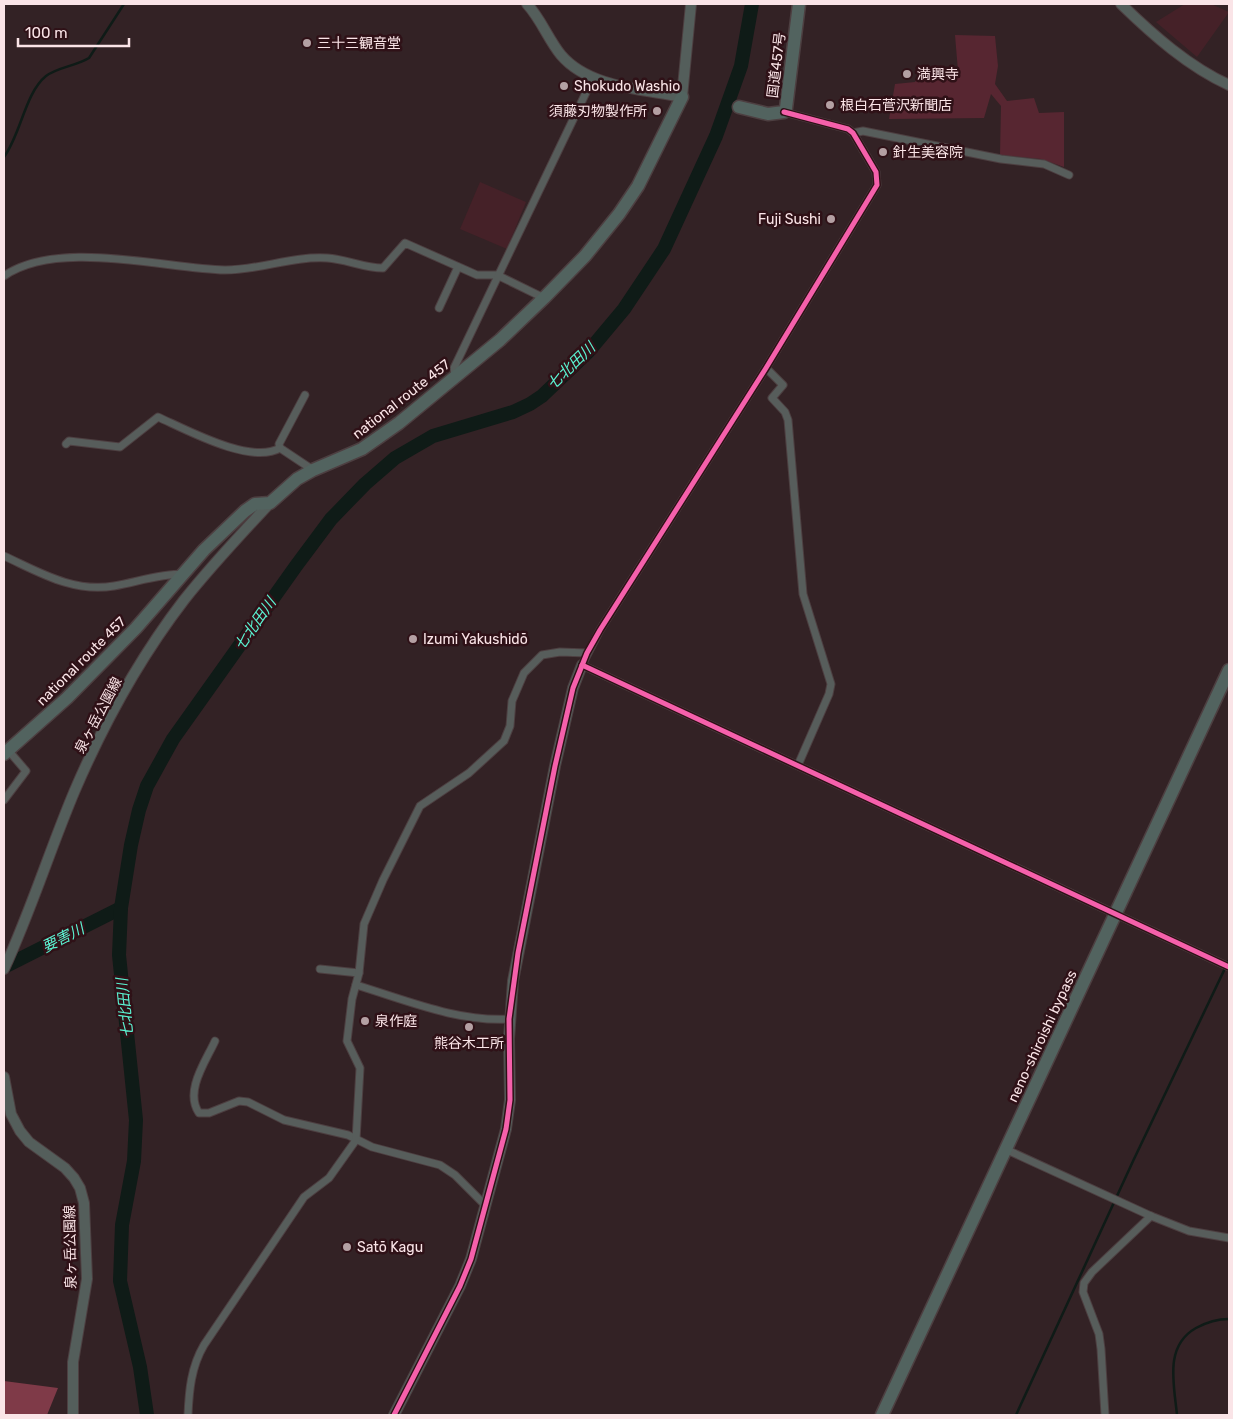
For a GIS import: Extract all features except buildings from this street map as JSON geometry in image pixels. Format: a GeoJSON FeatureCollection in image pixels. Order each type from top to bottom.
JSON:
{"type":"FeatureCollection","features":[{"type":"Feature","properties":{"kind":"highway","name":"国道457号"},"geometry":{"type":"LineString","coordinates":[[738,107],[768,114],[784,112],[799,4]]}},
{"type":"Feature","properties":{"kind":"highway","name":"national route 457"},"geometry":{"type":"LineString","coordinates":[[6,752],[67,698],[204,550],[245,511],[255,504],[270,504],[297,479],[362,449],[399,423],[500,340],[544,298],[585,256],[619,214],[638,186],[682,97]]}},
{"type":"Feature","properties":{"kind":"highway","name":"neno-shiroishi bypass"},"geometry":{"type":"LineString","coordinates":[[882,1415],[1229,670]]}},
{"type":"Feature","properties":{"kind":"main road"},"geometry":{"type":"LineString","coordinates":[[527,4],[565,60],[593,78],[682,97],[691,4]]}},
{"type":"Feature","properties":{"kind":"main road"},"geometry":{"type":"LineString","coordinates":[[1121,4],[1175,50],[1210,76],[1229,85]]}},
{"type":"Feature","properties":{"kind":"main road","name":"泉ヶ岳公園線"},"geometry":{"type":"LineString","coordinates":[[4,970],[33,904],[75,791],[105,728],[138,670],[184,601],[270,504]]}},
{"type":"Feature","properties":{"kind":"main road"},"geometry":{"type":"LineString","coordinates":[[394,1415],[460,1286],[471,1259],[508,1119],[511,1080],[509,1019],[518,953],[555,766],[573,688],[582,665]]}},
{"type":"Feature","properties":{"kind":"main road","name":"泉ヶ岳公園線"},"geometry":{"type":"LineString","coordinates":[[4,1077],[11,1114],[20,1131],[29,1142],[65,1168],[74,1178],[80,1188],[84,1204],[87,1279],[73,1362],[72,1415]]}},
{"type":"Feature","properties":{"kind":"street"},"geometry":{"type":"LineString","coordinates":[[455,376],[454,368],[497,275],[593,78]]}},
{"type":"Feature","properties":{"kind":"street"},"geometry":{"type":"LineString","coordinates":[[784,112],[848,129],[853,133],[876,172],[877,185],[766,368],[587,653],[582,665],[1229,967]]}},
{"type":"Feature","properties":{"kind":"street"},"geometry":{"type":"LineString","coordinates":[[853,133],[863,131],[993,158],[1044,164],[1069,175]]}},
{"type":"Feature","properties":{"kind":"street"},"geometry":{"type":"LineString","coordinates":[[4,276],[29,264],[73,258],[136,260],[225,270],[259,268],[281,262],[327,258],[383,268],[405,243],[477,275],[497,275],[544,298]]}},
{"type":"Feature","properties":{"kind":"street"},"geometry":{"type":"LineString","coordinates":[[439,308],[458,267]]}},
{"type":"Feature","properties":{"kind":"street"},"geometry":{"type":"LineString","coordinates":[[766,368],[783,385],[772,398],[786,412],[788,420],[803,594],[831,684],[829,694],[798,765]]}},
{"type":"Feature","properties":{"kind":"street"},"geometry":{"type":"LineString","coordinates":[[280,448],[279,444],[305,395]]}},
{"type":"Feature","properties":{"kind":"street"},"geometry":{"type":"LineString","coordinates":[[66,444],[69,441],[120,447],[158,417],[197,435],[236,448],[268,454],[280,448]]}},
{"type":"Feature","properties":{"kind":"street"},"geometry":{"type":"LineString","coordinates":[[280,448],[313,470]]}},
{"type":"Feature","properties":{"kind":"street"},"geometry":{"type":"LineString","coordinates":[[4,556],[67,584],[92,588],[112,586],[166,574],[183,574]]}},
{"type":"Feature","properties":{"kind":"street"},"geometry":{"type":"LineString","coordinates":[[188,1415],[192,1379],[197,1357],[204,1345],[304,1197],[329,1178],[356,1140],[360,1068],[347,1041],[352,999],[359,973],[364,924],[383,880],[420,806],[468,773],[504,741],[510,726],[512,701],[524,674],[542,654],[560,652],[587,653]]}},
{"type":"Feature","properties":{"kind":"street"},"geometry":{"type":"LineString","coordinates":[[4,800],[26,771],[6,752]]}},
{"type":"Feature","properties":{"kind":"street"},"geometry":{"type":"LineString","coordinates":[[320,969],[359,973]]}},
{"type":"Feature","properties":{"kind":"street"},"geometry":{"type":"LineString","coordinates":[[356,985],[466,1018],[509,1019]]}},
{"type":"Feature","properties":{"kind":"street"},"geometry":{"type":"LineString","coordinates":[[216,1041],[196,1084],[194,1101],[199,1113],[210,1113],[238,1101],[245,1101],[284,1120],[348,1135],[356,1140],[440,1165],[455,1175],[486,1206]]}},
{"type":"Feature","properties":{"kind":"street"},"geometry":{"type":"LineString","coordinates":[[1005,1149],[1151,1216],[1189,1231],[1229,1238]]}},
{"type":"Feature","properties":{"kind":"street"},"geometry":{"type":"LineString","coordinates":[[1105,1415],[1099,1334],[1083,1292],[1084,1283],[1092,1272],[1151,1216]]}},
{"type":"Feature","properties":{"kind":"shaded area"},"geometry":{"type":"Polygon","coordinates":[[[1185,4],[1211,4],[1229,12],[1197,57],[1156,22],[1185,4]]]}},
{"type":"Feature","properties":{"kind":"shaded area"},"geometry":{"type":"Polygon","coordinates":[[[955,35],[995,36],[998,66],[995,84],[1007,101],[1034,98],[1039,113],[1064,112],[1064,167],[1041,159],[1000,155],[1001,106],[991,94],[984,118],[889,119],[895,84],[915,82],[919,75],[930,73],[931,70],[947,74],[958,71],[955,35]]]}},
{"type":"Feature","properties":{"kind":"shaded area"},"geometry":{"type":"Polygon","coordinates":[[[480,182],[526,202],[507,249],[460,229],[480,182]]]}},
{"type":"Feature","properties":{"kind":"shaded area"},"geometry":{"type":"Polygon","coordinates":[[[4,1381],[58,1388],[47,1415],[4,1415],[4,1381]]]}},
{"type":"Feature","properties":{"kind":"waterway"},"geometry":{"type":"LineString","coordinates":[[4,157],[10,148],[28,103],[39,83],[51,73],[89,58],[124,4]]}},
{"type":"Feature","properties":{"kind":"waterway","name":"七北田川"},"geometry":{"type":"LineString","coordinates":[[147,1415],[140,1367],[120,1281],[122,1225],[134,1161],[136,1120],[119,955],[121,908],[131,845],[147,786],[173,739],[296,566],[331,519],[365,484],[395,458],[433,436],[513,412],[542,396],[588,352],[624,309],[664,249],[716,136],[741,66],[752,4]]}},
{"type":"Feature","properties":{"kind":"waterway","name":"要害川"},"geometry":{"type":"LineString","coordinates":[[4,967],[121,908]]}},
{"type":"Feature","properties":{"kind":"waterway"},"geometry":{"type":"LineString","coordinates":[[1016,1415],[1134,1159],[1229,960]]}},
{"type":"Feature","properties":{"kind":"waterway"},"geometry":{"type":"LineString","coordinates":[[1177,1415],[1173,1367],[1179,1345],[1196,1328],[1212,1321],[1229,1319]]}},
{"type":"Feature","properties":{"kind":"cycle path"},"geometry":{"type":"LineString","coordinates":[[394,1415],[460,1286],[471,1259],[506,1129],[510,1100],[509,1019],[518,953],[555,766],[573,688],[587,653],[600,630],[766,368],[877,185],[876,172],[853,133],[848,129],[784,112]]}},
{"type":"Feature","properties":{"kind":"cycle path"},"geometry":{"type":"LineString","coordinates":[[582,665],[1229,967]]}},
{"type":"Feature","properties":{"kind":"place","name":"三十三観音堂"},"geometry":{"type":"Point","coordinates":[307,43]}},
{"type":"Feature","properties":{"kind":"place","name":"満興寺"},"geometry":{"type":"Point","coordinates":[907,74]}},
{"type":"Feature","properties":{"kind":"place","name":"Shokudo Washio"},"geometry":{"type":"Point","coordinates":[564,86]}},
{"type":"Feature","properties":{"kind":"place","name":"根白石菅沢新聞店"},"geometry":{"type":"Point","coordinates":[830,105]}},
{"type":"Feature","properties":{"kind":"place","name":"須藤刃物製作所"},"geometry":{"type":"Point","coordinates":[657,111]}},
{"type":"Feature","properties":{"kind":"place","name":"針生美容院"},"geometry":{"type":"Point","coordinates":[883,152]}},
{"type":"Feature","properties":{"kind":"place","name":"Fuji Sushi"},"geometry":{"type":"Point","coordinates":[831,219]}},
{"type":"Feature","properties":{"kind":"place","name":"Izumi Yakushidō"},"geometry":{"type":"Point","coordinates":[413,639]}},
{"type":"Feature","properties":{"kind":"place","name":"泉作庭"},"geometry":{"type":"Point","coordinates":[365,1021]}},
{"type":"Feature","properties":{"kind":"place","name":"熊谷木工所"},"geometry":{"type":"Point","coordinates":[469,1027]}},
{"type":"Feature","properties":{"kind":"place","name":"Satō Kagu"},"geometry":{"type":"Point","coordinates":[347,1247]}}]}
